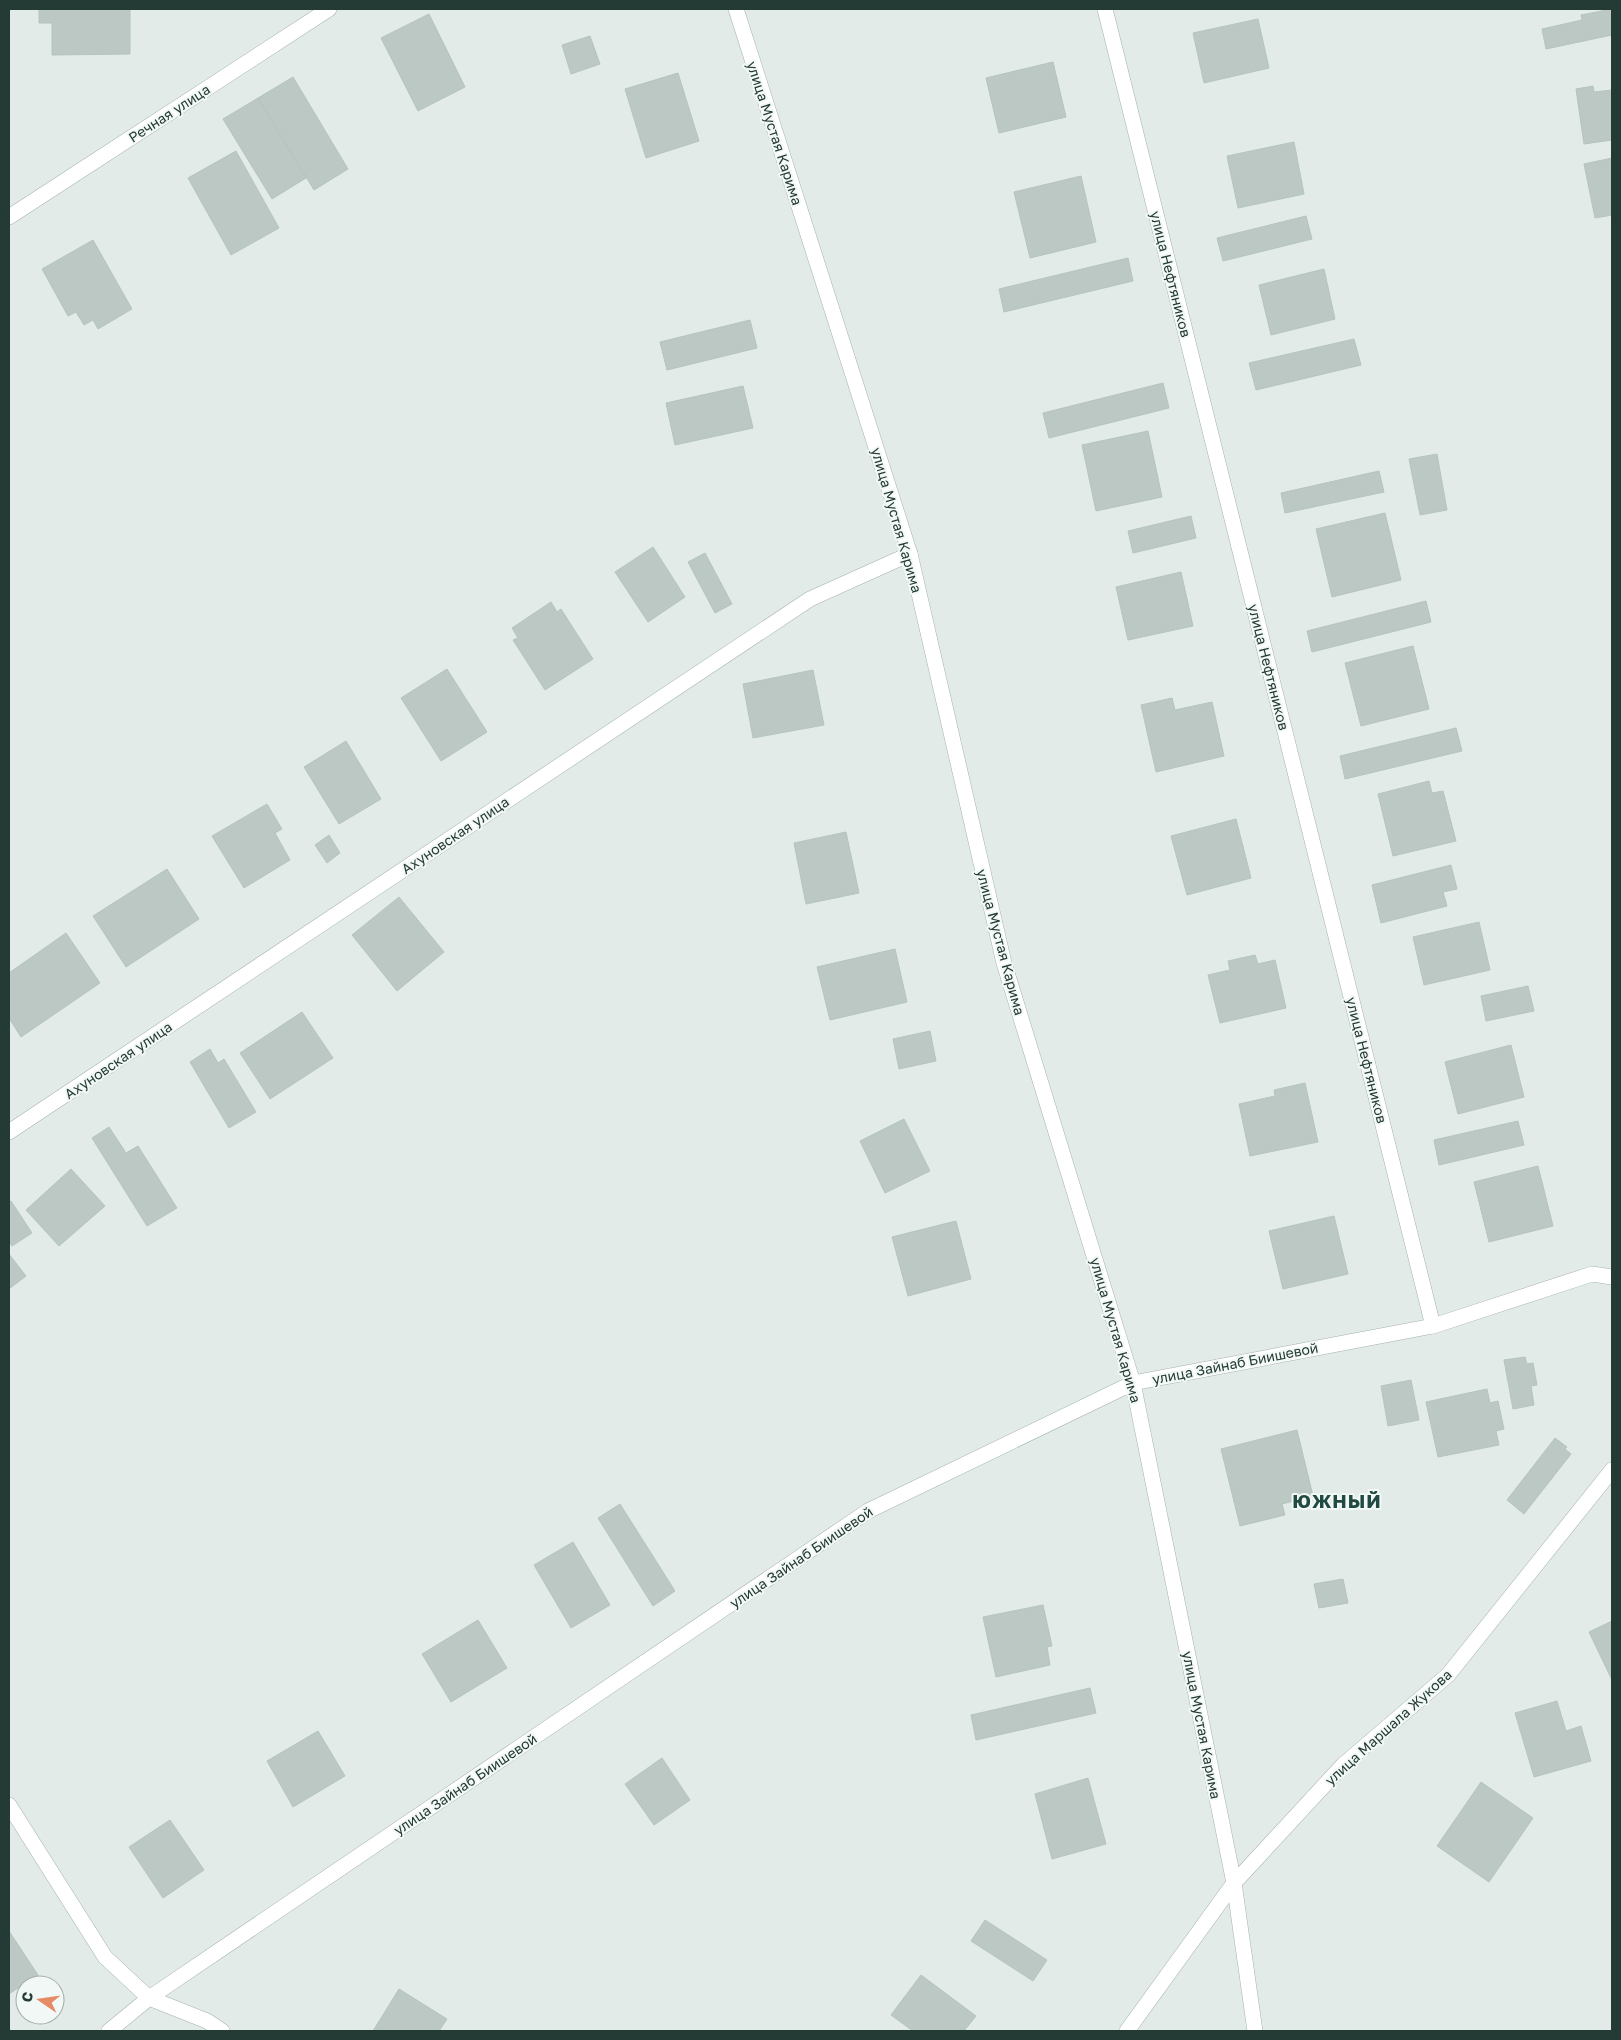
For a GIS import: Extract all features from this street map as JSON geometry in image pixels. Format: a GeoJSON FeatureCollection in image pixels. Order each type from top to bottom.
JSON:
{"type":"FeatureCollection","features":[{"type":"Feature","properties":{"kind":"street","name":"Речная улица"},"geometry":{"type":"LineString","coordinates":[[9,217],[329,9]]}},
{"type":"Feature","properties":{"kind":"street","name":"улица Мустая Карима"},"geometry":{"type":"LineString","coordinates":[[736,9],[910,554],[1004,963],[1133,1382],[1234,1883],[1256,2031]]}},
{"type":"Feature","properties":{"kind":"street","name":"улица Нефтяников"},"geometry":{"type":"LineString","coordinates":[[1105,9],[1433,1326]]}},
{"type":"Feature","properties":{"kind":"street","name":"Ахуновская улица"},"geometry":{"type":"LineString","coordinates":[[9,1132],[810,599],[910,554]]}},
{"type":"Feature","properties":{"kind":"street","name":"улица Зайнаб Биишевой"},"geometry":{"type":"LineString","coordinates":[[108,2031],[149,1998],[868,1511],[1133,1382],[1433,1326],[1592,1274],[1612,1277]]}},
{"type":"Feature","properties":{"kind":"street","name":"улица Маршала Жукова"},"geometry":{"type":"LineString","coordinates":[[1127,2031],[1234,1883],[1343,1765],[1448,1675],[1612,1470]]}},
{"type":"Feature","properties":{"kind":"street"},"geometry":{"type":"LineString","coordinates":[[9,1805],[105,1957],[149,1998],[207,2021],[222,2031]]}},
{"type":"Feature","properties":{"kind":"building"},"geometry":{"type":"Polygon","coordinates":[[[39,9],[130,9],[130,54],[52,55],[52,23],[39,23],[39,9]]]}},
{"type":"Feature","properties":{"kind":"building"},"geometry":{"type":"Polygon","coordinates":[[[1612,9],[1612,35],[1546,49],[1542,29],[1582,20],[1581,15],[1612,9]]]}},
{"type":"Feature","properties":{"kind":"building"},"geometry":{"type":"Polygon","coordinates":[[[429,14],[465,87],[418,111],[381,38],[429,14]]]}},
{"type":"Feature","properties":{"kind":"building"},"geometry":{"type":"Polygon","coordinates":[[[1258,19],[1269,68],[1204,83],[1193,33],[1258,19]]]}},
{"type":"Feature","properties":{"kind":"building"},"geometry":{"type":"Polygon","coordinates":[[[590,36],[600,64],[571,74],[562,45],[590,36]]]}},
{"type":"Feature","properties":{"kind":"building"},"geometry":{"type":"Polygon","coordinates":[[[1053,62],[1066,117],[999,133],[986,78],[1053,62]]]}},
{"type":"Feature","properties":{"kind":"building"},"geometry":{"type":"Polygon","coordinates":[[[678,73],[699,141],[646,158],[625,89],[678,73]]]}},
{"type":"Feature","properties":{"kind":"building"},"geometry":{"type":"Polygon","coordinates":[[[293,77],[348,169],[314,190],[258,98],[293,77]]]}},
{"type":"Feature","properties":{"kind":"building"},"geometry":{"type":"Polygon","coordinates":[[[1593,86],[1594,92],[1612,90],[1612,140],[1584,144],[1576,89],[1593,86]]]}},
{"type":"Feature","properties":{"kind":"building"},"geometry":{"type":"Polygon","coordinates":[[[258,98],[306,178],[272,199],[223,119],[258,98]]]}},
{"type":"Feature","properties":{"kind":"building"},"geometry":{"type":"Polygon","coordinates":[[[1294,142],[1304,194],[1238,208],[1227,156],[1294,142]]]}},
{"type":"Feature","properties":{"kind":"building"},"geometry":{"type":"Polygon","coordinates":[[[236,151],[279,228],[231,255],[188,178],[236,151]]]}},
{"type":"Feature","properties":{"kind":"building"},"geometry":{"type":"Polygon","coordinates":[[[1612,158],[1612,215],[1595,218],[1584,164],[1612,158]]]}},
{"type":"Feature","properties":{"kind":"building"},"geometry":{"type":"Polygon","coordinates":[[[1081,176],[1096,242],[1030,258],[1014,192],[1081,176]]]}},
{"type":"Feature","properties":{"kind":"building"},"geometry":{"type":"Polygon","coordinates":[[[1306,216],[1312,239],[1223,261],[1217,238],[1306,216]]]}},
{"type":"Feature","properties":{"kind":"building"},"geometry":{"type":"Polygon","coordinates":[[[93,240],[132,309],[98,329],[93,320],[84,325],[76,312],[68,316],[42,269],[93,240]]]}},
{"type":"Feature","properties":{"kind":"building"},"geometry":{"type":"Polygon","coordinates":[[[1128,258],[1133,281],[1004,312],[999,289],[1128,258]]]}},
{"type":"Feature","properties":{"kind":"building"},"geometry":{"type":"Polygon","coordinates":[[[1324,269],[1335,319],[1271,335],[1259,285],[1324,269]]]}},
{"type":"Feature","properties":{"kind":"building"},"geometry":{"type":"Polygon","coordinates":[[[750,320],[757,348],[667,370],[660,342],[750,320]]]}},
{"type":"Feature","properties":{"kind":"building"},"geometry":{"type":"Polygon","coordinates":[[[1354,339],[1361,365],[1256,390],[1249,363],[1354,339]]]}},
{"type":"Feature","properties":{"kind":"building"},"geometry":{"type":"Polygon","coordinates":[[[1163,383],[1169,408],[1049,438],[1043,413],[1163,383]]]}},
{"type":"Feature","properties":{"kind":"building"},"geometry":{"type":"Polygon","coordinates":[[[743,386],[753,428],[675,445],[666,403],[743,386]]]}},
{"type":"Feature","properties":{"kind":"building"},"geometry":{"type":"Polygon","coordinates":[[[1148,431],[1162,497],[1096,511],[1082,445],[1148,431]]]}},
{"type":"Feature","properties":{"kind":"building"},"geometry":{"type":"Polygon","coordinates":[[[1437,454],[1447,510],[1420,515],[1409,459],[1437,454]]]}},
{"type":"Feature","properties":{"kind":"building"},"geometry":{"type":"Polygon","coordinates":[[[1379,471],[1384,492],[1285,513],[1281,493],[1379,471]]]}},
{"type":"Feature","properties":{"kind":"building"},"geometry":{"type":"Polygon","coordinates":[[[1385,513],[1401,580],[1332,597],[1316,529],[1385,513]]]}},
{"type":"Feature","properties":{"kind":"building"},"geometry":{"type":"Polygon","coordinates":[[[1191,516],[1196,538],[1133,553],[1128,531],[1191,516]]]}},
{"type":"Feature","properties":{"kind":"building"},"geometry":{"type":"Polygon","coordinates":[[[653,547],[685,597],[648,622],[615,572],[653,547]]]}},
{"type":"Feature","properties":{"kind":"building"},"geometry":{"type":"Polygon","coordinates":[[[705,553],[732,604],[715,613],[688,562],[705,553]]]}},
{"type":"Feature","properties":{"kind":"building"},"geometry":{"type":"Polygon","coordinates":[[[1181,572],[1193,626],[1128,640],[1116,587],[1181,572]]]}},
{"type":"Feature","properties":{"kind":"building"},"geometry":{"type":"Polygon","coordinates":[[[1426,601],[1431,622],[1312,652],[1307,631],[1426,601]]]}},
{"type":"Feature","properties":{"kind":"building"},"geometry":{"type":"Polygon","coordinates":[[[551,602],[557,612],[561,609],[593,659],[545,690],[513,640],[518,638],[512,628],[551,602]]]}},
{"type":"Feature","properties":{"kind":"building"},"geometry":{"type":"Polygon","coordinates":[[[1413,646],[1429,709],[1361,726],[1345,663],[1413,646]]]}},
{"type":"Feature","properties":{"kind":"building"},"geometry":{"type":"Polygon","coordinates":[[[447,669],[487,732],[441,761],[401,698],[447,669]]]}},
{"type":"Feature","properties":{"kind":"building"},"geometry":{"type":"Polygon","coordinates":[[[813,670],[824,725],[753,738],[743,684],[813,670]]]}},
{"type":"Feature","properties":{"kind":"building"},"geometry":{"type":"Polygon","coordinates":[[[1172,698],[1175,710],[1212,702],[1224,756],[1156,772],[1141,705],[1172,698]]]}},
{"type":"Feature","properties":{"kind":"building"},"geometry":{"type":"Polygon","coordinates":[[[1456,728],[1462,751],[1345,779],[1340,756],[1456,728]]]}},
{"type":"Feature","properties":{"kind":"building"},"geometry":{"type":"Polygon","coordinates":[[[346,741],[381,799],[339,824],[304,767],[346,741]]]}},
{"type":"Feature","properties":{"kind":"building"},"geometry":{"type":"Polygon","coordinates":[[[1429,781],[1432,793],[1443,791],[1456,841],[1393,856],[1378,794],[1429,781]]]}},
{"type":"Feature","properties":{"kind":"building"},"geometry":{"type":"Polygon","coordinates":[[[267,804],[282,829],[275,833],[290,860],[244,888],[212,836],[267,804]]]}},
{"type":"Feature","properties":{"kind":"building"},"geometry":{"type":"Polygon","coordinates":[[[1236,819],[1251,878],[1187,895],[1171,836],[1236,819]]]}},
{"type":"Feature","properties":{"kind":"building"},"geometry":{"type":"Polygon","coordinates":[[[846,832],[859,893],[806,904],[794,843],[846,832]]]}},
{"type":"Feature","properties":{"kind":"building"},"geometry":{"type":"Polygon","coordinates":[[[329,835],[340,853],[327,863],[315,845],[329,835]]]}},
{"type":"Feature","properties":{"kind":"building"},"geometry":{"type":"Polygon","coordinates":[[[1451,865],[1457,889],[1443,892],[1447,906],[1381,923],[1372,885],[1451,865]]]}},
{"type":"Feature","properties":{"kind":"building"},"geometry":{"type":"Polygon","coordinates":[[[167,869],[199,919],[126,967],[93,916],[167,869]]]}},
{"type":"Feature","properties":{"kind":"building"},"geometry":{"type":"Polygon","coordinates":[[[399,897],[444,952],[397,991],[352,935],[399,897]]]}},
{"type":"Feature","properties":{"kind":"building"},"geometry":{"type":"Polygon","coordinates":[[[1479,922],[1490,970],[1424,985],[1413,937],[1479,922]]]}},
{"type":"Feature","properties":{"kind":"building"},"geometry":{"type":"Polygon","coordinates":[[[66,933],[100,983],[21,1037],[9,1018],[9,973],[66,933]]]}},
{"type":"Feature","properties":{"kind":"building"},"geometry":{"type":"Polygon","coordinates":[[[895,949],[907,1002],[830,1020],[817,967],[895,949]]]}},
{"type":"Feature","properties":{"kind":"building"},"geometry":{"type":"Polygon","coordinates":[[[1255,955],[1258,964],[1275,960],[1286,1008],[1220,1023],[1208,975],[1230,970],[1228,961],[1255,955]]]}},
{"type":"Feature","properties":{"kind":"building"},"geometry":{"type":"Polygon","coordinates":[[[1528,986],[1534,1011],[1486,1021],[1481,996],[1528,986]]]}},
{"type":"Feature","properties":{"kind":"building"},"geometry":{"type":"Polygon","coordinates":[[[302,1012],[333,1058],[270,1099],[240,1053],[302,1012]]]}},
{"type":"Feature","properties":{"kind":"building"},"geometry":{"type":"Polygon","coordinates":[[[930,1031],[936,1061],[899,1069],[893,1039],[930,1031]]]}},
{"type":"Feature","properties":{"kind":"building"},"geometry":{"type":"Polygon","coordinates":[[[1511,1045],[1524,1097],[1458,1114],[1445,1062],[1511,1045]]]}},
{"type":"Feature","properties":{"kind":"building"},"geometry":{"type":"Polygon","coordinates":[[[210,1049],[218,1063],[224,1059],[256,1112],[229,1128],[190,1062],[210,1049]]]}},
{"type":"Feature","properties":{"kind":"building"},"geometry":{"type":"Polygon","coordinates":[[[1305,1083],[1318,1142],[1250,1156],[1239,1104],[1275,1096],[1274,1090],[1305,1083]]]}},
{"type":"Feature","properties":{"kind":"building"},"geometry":{"type":"Polygon","coordinates":[[[904,1119],[930,1171],[885,1193],[860,1141],[904,1119]]]}},
{"type":"Feature","properties":{"kind":"building"},"geometry":{"type":"Polygon","coordinates":[[[1518,1121],[1524,1145],[1439,1165],[1434,1140],[1518,1121]]]}},
{"type":"Feature","properties":{"kind":"building"},"geometry":{"type":"Polygon","coordinates":[[[109,1127],[126,1153],[138,1146],[177,1208],[147,1226],[92,1138],[109,1127]]]}},
{"type":"Feature","properties":{"kind":"building"},"geometry":{"type":"Polygon","coordinates":[[[1538,1166],[1553,1226],[1489,1242],[1474,1182],[1538,1166]]]}},
{"type":"Feature","properties":{"kind":"building"},"geometry":{"type":"Polygon","coordinates":[[[71,1169],[105,1206],[59,1246],[26,1210],[71,1169]]]}},
{"type":"Feature","properties":{"kind":"building"},"geometry":{"type":"Polygon","coordinates":[[[11,1201],[32,1233],[12,1246],[9,1241],[9,1202],[11,1201]]]}},
{"type":"Feature","properties":{"kind":"building"},"geometry":{"type":"Polygon","coordinates":[[[1334,1216],[1348,1274],[1283,1289],[1269,1231],[1334,1216]]]}},
{"type":"Feature","properties":{"kind":"building"},"geometry":{"type":"Polygon","coordinates":[[[956,1221],[971,1279],[908,1296],[892,1237],[956,1221]]]}},
{"type":"Feature","properties":{"kind":"building"},"geometry":{"type":"Polygon","coordinates":[[[9,1254],[26,1276],[9,1289],[9,1254]]]}},
{"type":"Feature","properties":{"kind":"building"},"geometry":{"type":"Polygon","coordinates":[[[1525,1357],[1527,1364],[1533,1363],[1537,1385],[1531,1386],[1534,1405],[1513,1409],[1504,1360],[1525,1357]]]}},
{"type":"Feature","properties":{"kind":"building"},"geometry":{"type":"Polygon","coordinates":[[[1411,1380],[1419,1420],[1388,1426],[1381,1386],[1411,1380]]]}},
{"type":"Feature","properties":{"kind":"building"},"geometry":{"type":"Polygon","coordinates":[[[1487,1389],[1490,1403],[1498,1401],[1504,1429],[1496,1431],[1499,1445],[1438,1457],[1426,1402],[1487,1389]]]}},
{"type":"Feature","properties":{"kind":"building"},"geometry":{"type":"Polygon","coordinates":[[[1297,1430],[1313,1496],[1282,1504],[1285,1515],[1240,1526],[1221,1449],[1297,1430]]]}},
{"type":"Feature","properties":{"kind":"building"},"geometry":{"type":"Polygon","coordinates":[[[1555,1438],[1567,1447],[1565,1449],[1571,1454],[1524,1514],[1507,1500],[1555,1438]]]}},
{"type":"Feature","properties":{"kind":"building"},"geometry":{"type":"Polygon","coordinates":[[[620,1504],[675,1591],[653,1606],[598,1518],[620,1504]]]}},
{"type":"Feature","properties":{"kind":"building"},"geometry":{"type":"Polygon","coordinates":[[[573,1542],[610,1605],[571,1628],[534,1565],[573,1542]]]}},
{"type":"Feature","properties":{"kind":"building"},"geometry":{"type":"Polygon","coordinates":[[[1343,1579],[1348,1603],[1319,1608],[1314,1584],[1343,1579]]]}},
{"type":"Feature","properties":{"kind":"building"},"geometry":{"type":"Polygon","coordinates":[[[1043,1605],[1052,1646],[1047,1647],[1050,1665],[996,1677],[983,1617],[1043,1605]]]}},
{"type":"Feature","properties":{"kind":"building"},"geometry":{"type":"Polygon","coordinates":[[[478,1620],[507,1668],[451,1702],[422,1654],[478,1620]]]}},
{"type":"Feature","properties":{"kind":"building"},"geometry":{"type":"Polygon","coordinates":[[[1612,1621],[1612,1680],[1589,1632],[1612,1621]]]}},
{"type":"Feature","properties":{"kind":"building"},"geometry":{"type":"Polygon","coordinates":[[[1090,1688],[1096,1713],[976,1740],[971,1715],[1090,1688]]]}},
{"type":"Feature","properties":{"kind":"building"},"geometry":{"type":"Polygon","coordinates":[[[1557,1701],[1566,1731],[1581,1726],[1591,1761],[1534,1777],[1515,1713],[1557,1701]]]}},
{"type":"Feature","properties":{"kind":"building"},"geometry":{"type":"Polygon","coordinates":[[[318,1731],[345,1776],[293,1807],[267,1761],[318,1731]]]}},
{"type":"Feature","properties":{"kind":"building"},"geometry":{"type":"Polygon","coordinates":[[[662,1758],[690,1800],[654,1825],[625,1784],[662,1758]]]}},
{"type":"Feature","properties":{"kind":"building"},"geometry":{"type":"Polygon","coordinates":[[[1088,1778],[1106,1844],[1052,1859],[1035,1794],[1088,1778]]]}},
{"type":"Feature","properties":{"kind":"building"},"geometry":{"type":"Polygon","coordinates":[[[1481,1782],[1533,1818],[1489,1882],[1437,1846],[1481,1782]]]}},
{"type":"Feature","properties":{"kind":"building"},"geometry":{"type":"Polygon","coordinates":[[[170,1820],[204,1870],[163,1898],[129,1847],[170,1820]]]}},
{"type":"Feature","properties":{"kind":"building"},"geometry":{"type":"Polygon","coordinates":[[[985,1920],[1047,1960],[1033,1981],[971,1941],[985,1920]]]}},
{"type":"Feature","properties":{"kind":"building"},"geometry":{"type":"Polygon","coordinates":[[[9,1931],[38,1975],[15,1975],[15,1990],[9,1994],[9,1931]]]}},
{"type":"Feature","properties":{"kind":"building"},"geometry":{"type":"Polygon","coordinates":[[[921,1975],[976,2016],[964,2031],[913,2031],[891,2015],[921,1975]]]}},
{"type":"Feature","properties":{"kind":"building"},"geometry":{"type":"Polygon","coordinates":[[[399,1989],[447,2019],[439,2031],[373,2031],[399,1989]]]}},
{"type":"Feature","properties":{"kind":"district","name":"ЮЖНЫЙ"},"geometry":{"type":"Point","coordinates":[1337,1500]}}]}
